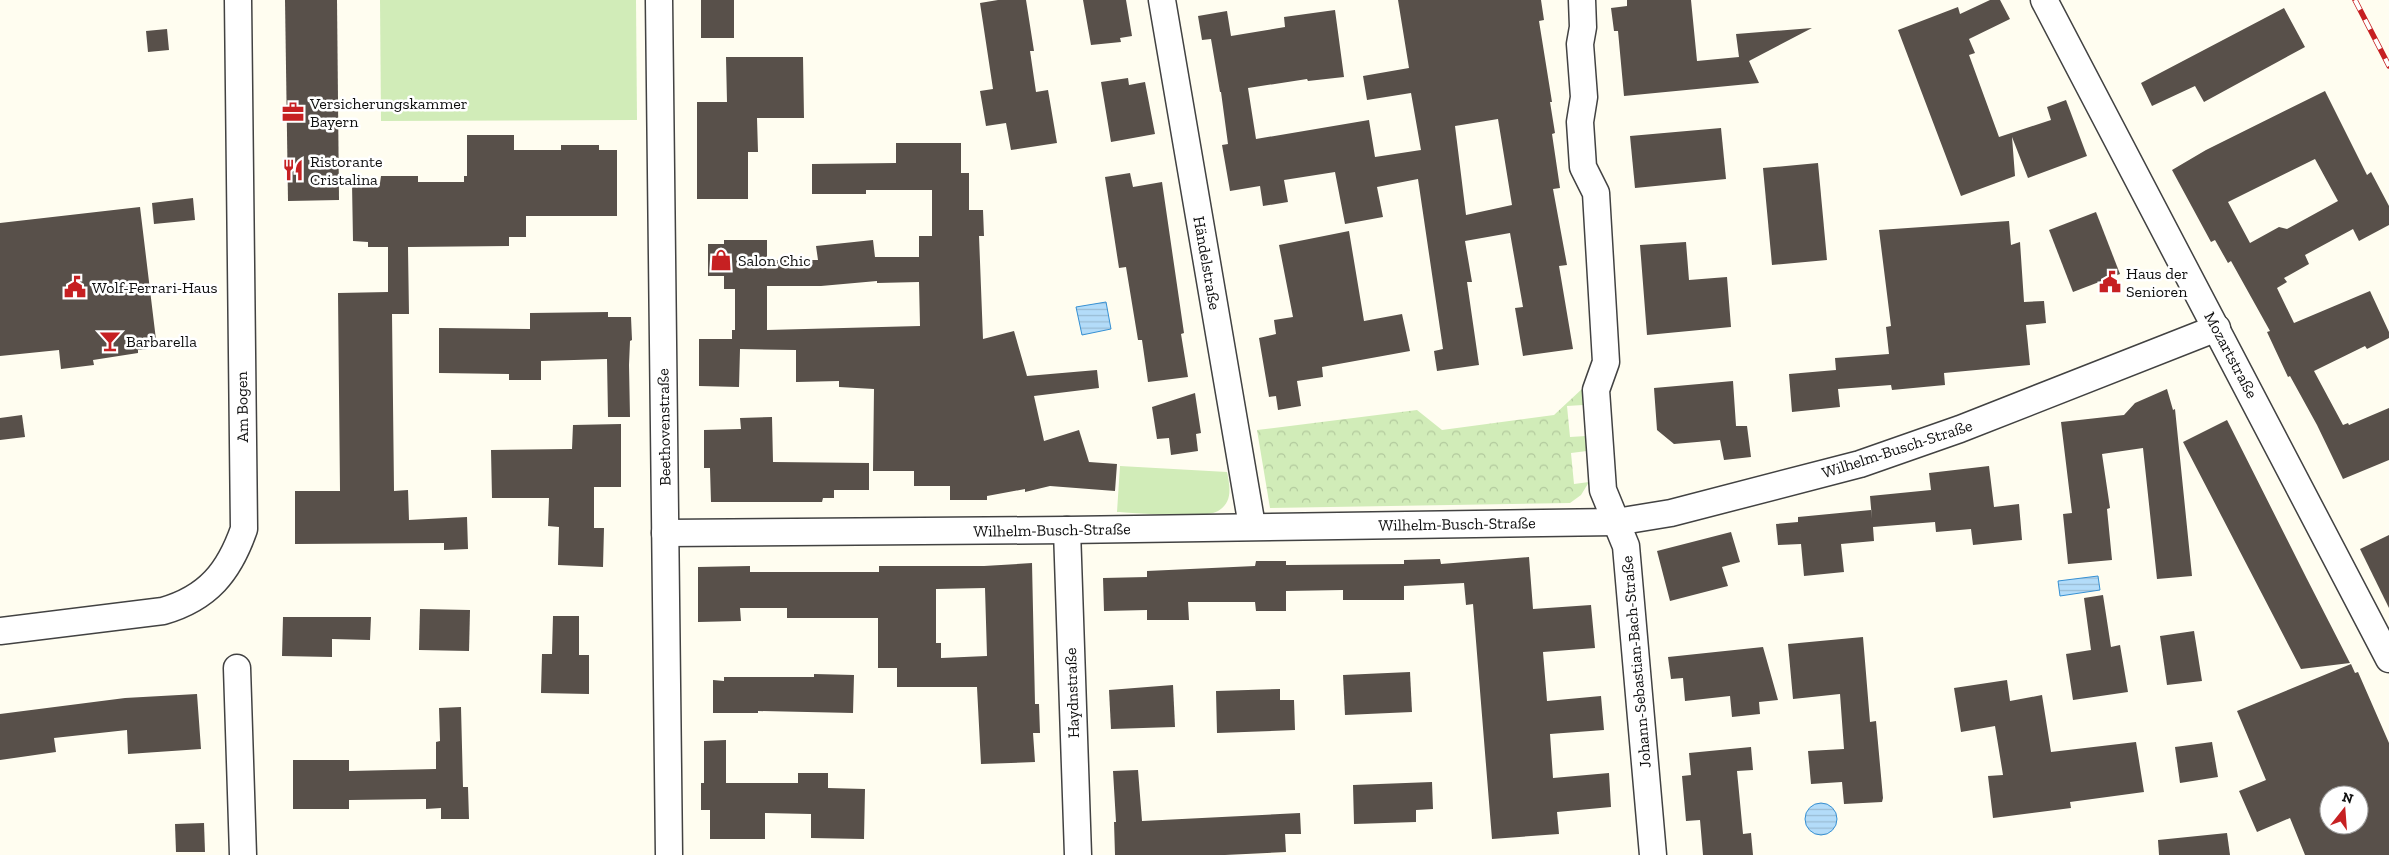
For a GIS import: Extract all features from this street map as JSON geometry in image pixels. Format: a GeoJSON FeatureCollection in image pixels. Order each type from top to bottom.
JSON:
{"type":"FeatureCollection","features":[{"type":"Feature","properties":{"kind":"street","name":"Am Bogen"},"geometry":{"type":"LineString","coordinates":[[0,631],[163,611],[181,606],[203,593],[219,577],[235,555],[244,528],[238,0]]}},
{"type":"Feature","properties":{"kind":"street","name":"Beethovenstraße"},"geometry":{"type":"LineString","coordinates":[[659,0],[669,855]]}},
{"type":"Feature","properties":{"kind":"street","name":"Händelstraße"},"geometry":{"type":"LineString","coordinates":[[1162,0],[1252,526]]}},
{"type":"Feature","properties":{"kind":"street","name":"Johann-Sebastian-Bach-Straße"},"geometry":{"type":"LineString","coordinates":[[1582,0],[1583,27],[1580,44],[1584,97],[1580,122],[1582,158],[1583,167],[1596,193],[1606,362],[1596,390],[1603,490],[1626,546],[1653,855]]}},
{"type":"Feature","properties":{"kind":"street","name":"Mozartstraße"},"geometry":{"type":"LineString","coordinates":[[2044,0],[2389,658]]}},
{"type":"Feature","properties":{"kind":"street","name":"Wilhelm-Busch-Straße"},"geometry":{"type":"LineString","coordinates":[[666,532],[1067,530],[1616,522],[1671,513],[1860,464],[1960,429],[2217,328]]}},
{"type":"Feature","properties":{"kind":"street","name":"Haydnstraße"},"geometry":{"type":"LineString","coordinates":[[1067,530],[1078,855]]}},
{"type":"Feature","properties":{"kind":"street"},"geometry":{"type":"LineString","coordinates":[[237,668],[243,855]]}},
{"type":"Feature","properties":{"kind":"green space"},"geometry":{"type":"Polygon","coordinates":[[[380,0],[636,0],[637,120],[381,121],[380,0]]]}},
{"type":"Feature","properties":{"kind":"green space"},"geometry":{"type":"Polygon","coordinates":[[[1583,388],[1583,405],[1567,406],[1570,437],[1586,436],[1587,451],[1571,453],[1574,484],[1589,482],[1581,495],[1570,503],[1270,508],[1257,430],[1417,410],[1442,430],[1554,415],[1583,388]]]}},
{"type":"Feature","properties":{"kind":"green space"},"geometry":{"type":"Polygon","coordinates":[[[1120,466],[1227,472],[1228,499],[1218,511],[1200,515],[1117,512],[1120,466]]]}},
{"type":"Feature","properties":{"kind":"water"},"geometry":{"type":"Polygon","coordinates":[[[1106,302],[1111,329],[1082,335],[1076,307],[1106,302]]]}},
{"type":"Feature","properties":{"kind":"water"},"geometry":{"type":"Polygon","coordinates":[[[2098,576],[2100,590],[2060,596],[2058,581],[2098,576]]]}},
{"type":"Feature","properties":{"kind":"water"},"geometry":{"type":"Polygon","coordinates":[[[1821,803],[1833,807],[1837,819],[1833,831],[1821,835],[1809,831],[1805,819],[1809,807],[1821,803]]]}},
{"type":"Feature","properties":{"kind":"building"},"geometry":{"type":"Polygon","coordinates":[[[285,0],[337,0],[339,200],[288,201],[285,0]]]}},
{"type":"Feature","properties":{"kind":"building"},"geometry":{"type":"Polygon","coordinates":[[[701,0],[734,0],[734,38],[701,38],[701,0]]]}},
{"type":"Feature","properties":{"kind":"building"},"geometry":{"type":"Polygon","coordinates":[[[998,0],[1026,0],[1034,51],[1030,51],[1036,92],[1048,90],[1057,143],[1011,150],[1006,123],[986,126],[980,91],[993,89],[980,3],[998,0]]]}},
{"type":"Feature","properties":{"kind":"building"},"geometry":{"type":"Polygon","coordinates":[[[1083,0],[1126,0],[1132,36],[1120,38],[1121,42],[1091,45],[1083,0]]]}},
{"type":"Feature","properties":{"kind":"building"},"geometry":{"type":"Polygon","coordinates":[[[1398,0],[1541,0],[1544,20],[1539,21],[1552,102],[1550,102],[1555,133],[1552,134],[1560,188],[1553,189],[1567,265],[1559,266],[1573,349],[1523,356],[1515,308],[1523,307],[1510,233],[1465,241],[1472,282],[1467,282],[1479,365],[1437,371],[1434,351],[1443,349],[1418,179],[1377,187],[1383,217],[1345,224],[1335,172],[1284,180],[1288,202],[1263,206],[1260,186],[1230,191],[1222,145],[1228,144],[1221,92],[1211,39],[1202,40],[1198,16],[1227,11],[1231,36],[1285,27],[1284,17],[1335,10],[1344,77],[1308,81],[1307,79],[1248,88],[1256,139],[1369,120],[1375,157],[1421,150],[1411,93],[1367,100],[1363,76],[1409,68],[1398,0]],[[1498,119],[1455,126],[1466,215],[1512,205],[1498,119]]]}},
{"type":"Feature","properties":{"kind":"building"},"geometry":{"type":"Polygon","coordinates":[[[1627,0],[1691,0],[1697,61],[1739,57],[1736,34],[1812,28],[1749,61],[1759,83],[1624,96],[1618,31],[1614,31],[1611,8],[1627,6],[1627,0]]]}},
{"type":"Feature","properties":{"kind":"building"},"geometry":{"type":"Polygon","coordinates":[[[1990,0],[2000,0],[2010,19],[1969,39],[1975,53],[1969,55],[1999,137],[2051,120],[2047,107],[2066,100],[2087,156],[2028,178],[2012,137],[2015,176],[1961,196],[1898,30],[1958,7],[1960,14],[1990,0]]]}},
{"type":"Feature","properties":{"kind":"building"},"geometry":{"type":"Polygon","coordinates":[[[2284,8],[2305,47],[2204,102],[2195,86],[2152,106],[2141,83],[2284,8]]]}},
{"type":"Feature","properties":{"kind":"building"},"geometry":{"type":"Polygon","coordinates":[[[167,29],[169,50],[148,52],[146,31],[167,29]]]}},
{"type":"Feature","properties":{"kind":"building"},"geometry":{"type":"Polygon","coordinates":[[[726,57],[803,57],[804,118],[757,118],[758,152],[748,152],[748,199],[697,199],[697,102],[727,102],[726,57]]]}},
{"type":"Feature","properties":{"kind":"building"},"geometry":{"type":"Polygon","coordinates":[[[1128,78],[1129,85],[1145,82],[1155,134],[1111,142],[1101,82],[1128,78]]]}},
{"type":"Feature","properties":{"kind":"building"},"geometry":{"type":"Polygon","coordinates":[[[2325,91],[2367,175],[2371,172],[2389,206],[2389,225],[2359,241],[2353,229],[2305,255],[2309,264],[2284,278],[2287,282],[2277,288],[2294,323],[2370,291],[2389,332],[2389,338],[2367,349],[2365,346],[2314,371],[2343,425],[2348,423],[2349,425],[2389,408],[2389,460],[2343,479],[2317,425],[2290,376],[2288,377],[2267,332],[2270,331],[2231,261],[2228,263],[2215,240],[2211,242],[2172,170],[2206,150],[2325,91]],[[2315,159],[2228,202],[2250,243],[2279,227],[2287,229],[2338,201],[2315,159]]]}},
{"type":"Feature","properties":{"kind":"building"},"geometry":{"type":"Polygon","coordinates":[[[1721,128],[1726,179],[1635,188],[1630,136],[1721,128]]]}},
{"type":"Feature","properties":{"kind":"building"},"geometry":{"type":"Polygon","coordinates":[[[467,135],[514,135],[514,150],[561,150],[561,145],[599,145],[599,150],[617,150],[617,216],[526,216],[526,237],[509,237],[509,246],[408,247],[409,314],[392,314],[394,491],[408,490],[409,520],[467,517],[468,549],[444,550],[444,543],[295,544],[295,491],[340,491],[338,293],[388,292],[388,247],[368,247],[368,242],[353,241],[352,183],[380,183],[381,176],[418,176],[418,182],[464,182],[464,176],[467,176],[467,135]]]}},
{"type":"Feature","properties":{"kind":"building"},"geometry":{"type":"Polygon","coordinates":[[[896,143],[961,143],[961,173],[969,173],[969,210],[983,210],[984,236],[979,236],[983,339],[1014,331],[1027,376],[1097,370],[1099,388],[1034,396],[1044,441],[1079,430],[1089,462],[1117,464],[1115,491],[1050,486],[1025,492],[1025,489],[987,496],[987,500],[950,500],[950,486],[914,486],[914,471],[873,471],[874,389],[839,387],[839,381],[796,382],[796,350],[740,349],[739,387],[699,386],[699,339],[732,339],[732,330],[735,330],[735,289],[724,289],[724,276],[708,276],[708,244],[724,244],[724,240],[767,240],[767,260],[818,260],[816,246],[873,240],[875,257],[919,257],[919,236],[932,236],[932,190],[866,190],[866,194],[812,194],[812,164],[896,163],[896,143]],[[877,281],[821,286],[767,286],[767,330],[920,326],[919,282],[877,283],[877,281]]]}},
{"type":"Feature","properties":{"kind":"building"},"geometry":{"type":"Polygon","coordinates":[[[1818,163],[1827,260],[1772,265],[1763,168],[1818,163]]]}},
{"type":"Feature","properties":{"kind":"building"},"geometry":{"type":"Polygon","coordinates":[[[1130,173],[1133,187],[1162,182],[1184,333],[1181,334],[1188,377],[1148,382],[1142,340],[1138,340],[1126,267],[1119,268],[1105,177],[1130,173]]]}},
{"type":"Feature","properties":{"kind":"building"},"geometry":{"type":"Polygon","coordinates":[[[193,198],[195,220],[154,224],[152,203],[193,198]]]}},
{"type":"Feature","properties":{"kind":"building","name":"Wolf-Ferrari-Haus"},"geometry":{"type":"Polygon","coordinates":[[[140,207],[157,348],[138,350],[138,353],[93,360],[94,365],[61,369],[59,350],[0,356],[0,223],[140,207]]]}},
{"type":"Feature","properties":{"kind":"building"},"geometry":{"type":"Polygon","coordinates":[[[2096,212],[2120,274],[2073,292],[2049,230],[2096,212]]]}},
{"type":"Feature","properties":{"kind":"building"},"geometry":{"type":"Polygon","coordinates":[[[2009,221],[2011,245],[2020,242],[2024,302],[2044,301],[2046,323],[2026,325],[2030,365],[1944,373],[1945,385],[1892,390],[1891,385],[1838,389],[1840,407],[1792,412],[1789,374],[1836,370],[1835,358],[1889,354],[1886,327],[1891,326],[1879,230],[2009,221]]]}},
{"type":"Feature","properties":{"kind":"building"},"geometry":{"type":"Polygon","coordinates":[[[1349,231],[1364,321],[1402,314],[1410,351],[1322,367],[1323,377],[1297,381],[1301,406],[1278,410],[1276,396],[1269,397],[1259,338],[1276,334],[1274,320],[1293,317],[1279,245],[1349,231]]]}},
{"type":"Feature","properties":{"kind":"building"},"geometry":{"type":"Polygon","coordinates":[[[1686,242],[1689,280],[1727,277],[1731,327],[1647,335],[1640,245],[1686,242]]]}},
{"type":"Feature","properties":{"kind":"building"},"geometry":{"type":"Polygon","coordinates":[[[608,312],[608,317],[631,317],[632,340],[630,341],[629,365],[630,417],[608,417],[607,359],[541,361],[541,380],[509,380],[509,374],[439,373],[439,328],[530,329],[530,313],[608,312]]]}},
{"type":"Feature","properties":{"kind":"building"},"geometry":{"type":"Polygon","coordinates":[[[1733,381],[1736,426],[1747,426],[1751,457],[1724,460],[1720,440],[1674,444],[1657,430],[1654,388],[1733,381]]]}},
{"type":"Feature","properties":{"kind":"building"},"geometry":{"type":"Polygon","coordinates":[[[2167,389],[2173,410],[2175,409],[2192,576],[2157,579],[2143,448],[2102,454],[2110,508],[2107,509],[2112,560],[2068,564],[2063,514],[2072,513],[2061,422],[2124,415],[2135,403],[2167,389]]]}},
{"type":"Feature","properties":{"kind":"building"},"geometry":{"type":"Polygon","coordinates":[[[1195,393],[1201,433],[1196,434],[1198,451],[1171,455],[1169,438],[1157,439],[1152,407],[1195,393]]]}},
{"type":"Feature","properties":{"kind":"building"},"geometry":{"type":"Polygon","coordinates":[[[22,415],[25,437],[0,440],[0,418],[22,415]]]}},
{"type":"Feature","properties":{"kind":"building"},"geometry":{"type":"Polygon","coordinates":[[[772,417],[773,462],[869,463],[869,490],[834,490],[834,498],[823,498],[822,502],[711,502],[710,468],[704,468],[704,430],[741,429],[740,418],[772,417]]]}},
{"type":"Feature","properties":{"kind":"building"},"geometry":{"type":"Polygon","coordinates":[[[2227,420],[2350,663],[2301,669],[2183,442],[2227,420]]]}},
{"type":"Feature","properties":{"kind":"building"},"geometry":{"type":"Polygon","coordinates":[[[621,424],[621,487],[594,487],[594,528],[604,528],[603,567],[558,565],[559,527],[548,526],[549,498],[492,498],[491,450],[572,449],[573,425],[621,424]]]}},
{"type":"Feature","properties":{"kind":"building"},"geometry":{"type":"Polygon","coordinates":[[[1989,466],[1994,507],[2019,504],[2022,540],[1973,545],[1971,529],[1936,532],[1935,522],[1873,527],[1874,541],[1841,544],[1844,572],[1804,576],[1801,544],[1778,545],[1776,524],[1798,522],[1798,517],[1871,510],[1872,519],[1870,496],[1931,490],[1929,473],[1989,466]]]}},
{"type":"Feature","properties":{"kind":"building"},"geometry":{"type":"Polygon","coordinates":[[[1731,532],[1740,562],[1722,567],[1728,586],[1670,601],[1657,551],[1731,532]]]}},
{"type":"Feature","properties":{"kind":"building"},"geometry":{"type":"Polygon","coordinates":[[[2389,535],[2389,608],[2360,549],[2389,535]]]}},
{"type":"Feature","properties":{"kind":"building"},"geometry":{"type":"Polygon","coordinates":[[[1529,557],[1533,609],[1591,605],[1595,648],[1543,652],[1547,701],[1601,696],[1604,730],[1550,734],[1553,778],[1609,773],[1611,807],[1557,812],[1559,834],[1492,839],[1473,604],[1466,605],[1464,583],[1404,586],[1404,600],[1343,600],[1343,590],[1286,591],[1286,611],[1256,611],[1255,602],[1188,602],[1189,620],[1147,620],[1147,610],[1104,611],[1103,578],[1147,577],[1147,571],[1255,566],[1256,561],[1286,561],[1286,565],[1404,564],[1404,560],[1440,559],[1441,564],[1529,557]]]}},
{"type":"Feature","properties":{"kind":"building"},"geometry":{"type":"Polygon","coordinates":[[[1032,563],[1035,704],[1039,704],[1040,733],[1033,733],[1035,762],[981,764],[977,687],[897,687],[897,668],[878,668],[878,618],[787,618],[787,608],[740,608],[741,621],[698,622],[698,567],[750,566],[750,572],[879,572],[879,566],[984,566],[1032,563]],[[985,588],[936,589],[936,643],[941,643],[941,658],[987,656],[985,588]]]}},
{"type":"Feature","properties":{"kind":"building"},"geometry":{"type":"Polygon","coordinates":[[[2103,595],[2111,647],[2120,645],[2128,692],[2073,700],[2066,654],[2091,650],[2084,598],[2103,595]]]}},
{"type":"Feature","properties":{"kind":"building"},"geometry":{"type":"Polygon","coordinates":[[[420,609],[470,610],[469,651],[419,650],[420,609]]]}},
{"type":"Feature","properties":{"kind":"building"},"geometry":{"type":"Polygon","coordinates":[[[553,616],[579,616],[579,655],[589,655],[589,694],[541,693],[542,654],[552,654],[553,616]]]}},
{"type":"Feature","properties":{"kind":"building"},"geometry":{"type":"Polygon","coordinates":[[[283,617],[371,617],[370,640],[332,639],[332,657],[282,656],[283,617]]]}},
{"type":"Feature","properties":{"kind":"building"},"geometry":{"type":"Polygon","coordinates":[[[2194,631],[2202,681],[2167,685],[2160,636],[2194,631]]]}},
{"type":"Feature","properties":{"kind":"building"},"geometry":{"type":"Polygon","coordinates":[[[1863,637],[1870,722],[1876,721],[1883,798],[1882,802],[1844,804],[1842,782],[1811,784],[1808,751],[1844,749],[1840,694],[1793,699],[1788,644],[1863,637]]]}},
{"type":"Feature","properties":{"kind":"building"},"geometry":{"type":"Polygon","coordinates":[[[1763,647],[1778,700],[1759,702],[1760,714],[1732,717],[1730,696],[1685,701],[1683,678],[1671,679],[1668,657],[1763,647]]]}},
{"type":"Feature","properties":{"kind":"building"},"geometry":{"type":"Polygon","coordinates":[[[2351,664],[2355,673],[2358,672],[2389,743],[2389,855],[2305,855],[2290,818],[2257,832],[2239,791],[2266,780],[2237,711],[2351,664]]]}},
{"type":"Feature","properties":{"kind":"building"},"geometry":{"type":"Polygon","coordinates":[[[1410,672],[1412,712],[1345,715],[1343,675],[1410,672]]]}},
{"type":"Feature","properties":{"kind":"building"},"geometry":{"type":"Polygon","coordinates":[[[814,674],[854,675],[853,713],[758,711],[758,713],[713,713],[713,680],[724,681],[724,677],[814,677],[814,674]]]}},
{"type":"Feature","properties":{"kind":"building"},"geometry":{"type":"Polygon","coordinates":[[[2007,680],[2010,701],[2042,695],[2051,752],[2136,742],[2144,792],[2070,802],[2071,808],[1993,818],[1988,776],[2003,775],[1995,726],[1961,732],[1954,688],[2007,680]]]}},
{"type":"Feature","properties":{"kind":"building"},"geometry":{"type":"Polygon","coordinates":[[[1173,685],[1175,727],[1111,729],[1109,690],[1173,685]]]}},
{"type":"Feature","properties":{"kind":"building"},"geometry":{"type":"Polygon","coordinates":[[[1280,689],[1280,700],[1294,700],[1295,730],[1217,733],[1216,691],[1280,689]]]}},
{"type":"Feature","properties":{"kind":"building"},"geometry":{"type":"Polygon","coordinates":[[[197,694],[201,749],[128,754],[127,730],[54,738],[56,752],[0,760],[0,714],[125,698],[197,694]]]}},
{"type":"Feature","properties":{"kind":"building"},"geometry":{"type":"Polygon","coordinates":[[[461,707],[463,787],[468,787],[469,819],[441,819],[441,808],[426,809],[426,799],[349,800],[349,809],[293,809],[293,760],[349,760],[349,771],[436,769],[436,742],[440,741],[439,708],[461,707]]]}},
{"type":"Feature","properties":{"kind":"building"},"geometry":{"type":"Polygon","coordinates":[[[726,740],[726,783],[798,783],[798,773],[828,773],[828,788],[865,789],[864,839],[811,838],[811,814],[765,813],[765,839],[710,839],[710,810],[701,810],[701,783],[704,783],[704,741],[726,740]]]}},
{"type":"Feature","properties":{"kind":"building"},"geometry":{"type":"Polygon","coordinates":[[[2212,742],[2218,777],[2180,783],[2175,747],[2212,742]]]}},
{"type":"Feature","properties":{"kind":"building"},"geometry":{"type":"Polygon","coordinates":[[[1751,747],[1753,770],[1737,771],[1743,834],[1751,833],[1753,855],[1703,855],[1700,820],[1686,821],[1682,776],[1691,775],[1689,753],[1751,747]]]}},
{"type":"Feature","properties":{"kind":"building"},"geometry":{"type":"Polygon","coordinates":[[[1138,770],[1142,821],[1300,813],[1301,834],[1285,834],[1286,852],[1225,855],[1115,855],[1114,822],[1116,822],[1113,771],[1138,770]]]}},
{"type":"Feature","properties":{"kind":"building"},"geometry":{"type":"Polygon","coordinates":[[[1432,782],[1433,809],[1416,810],[1416,822],[1354,824],[1353,785],[1432,782]]]}},
{"type":"Feature","properties":{"kind":"building"},"geometry":{"type":"Polygon","coordinates":[[[204,823],[205,852],[176,852],[175,824],[204,823]]]}},
{"type":"Feature","properties":{"kind":"building"},"geometry":{"type":"Polygon","coordinates":[[[2227,833],[2230,855],[2159,855],[2158,840],[2227,833]]]}},
{"type":"Feature","properties":{"kind":"railway"},"geometry":{"type":"LineString","coordinates":[[2355,0],[2389,66]]}},
{"type":"Feature","properties":{"kind":"place","name":"Versicherungskammer Bayern"},"geometry":{"type":"Point","coordinates":[293,112]}},
{"type":"Feature","properties":{"kind":"place","name":"Ristorante Cristalina"},"geometry":{"type":"Point","coordinates":[293,170]}},
{"type":"Feature","properties":{"kind":"place","name":"Salon Chic"},"geometry":{"type":"Point","coordinates":[721,260]}},
{"type":"Feature","properties":{"kind":"place","name":"Haus der Senioren"},"geometry":{"type":"Point","coordinates":[2110,282]}},
{"type":"Feature","properties":{"kind":"place","name":"Wolf-Ferrari-Haus"},"geometry":{"type":"Point","coordinates":[75,287]}},
{"type":"Feature","properties":{"kind":"place","name":"Barbarella"},"geometry":{"type":"Point","coordinates":[110,341]}}]}
